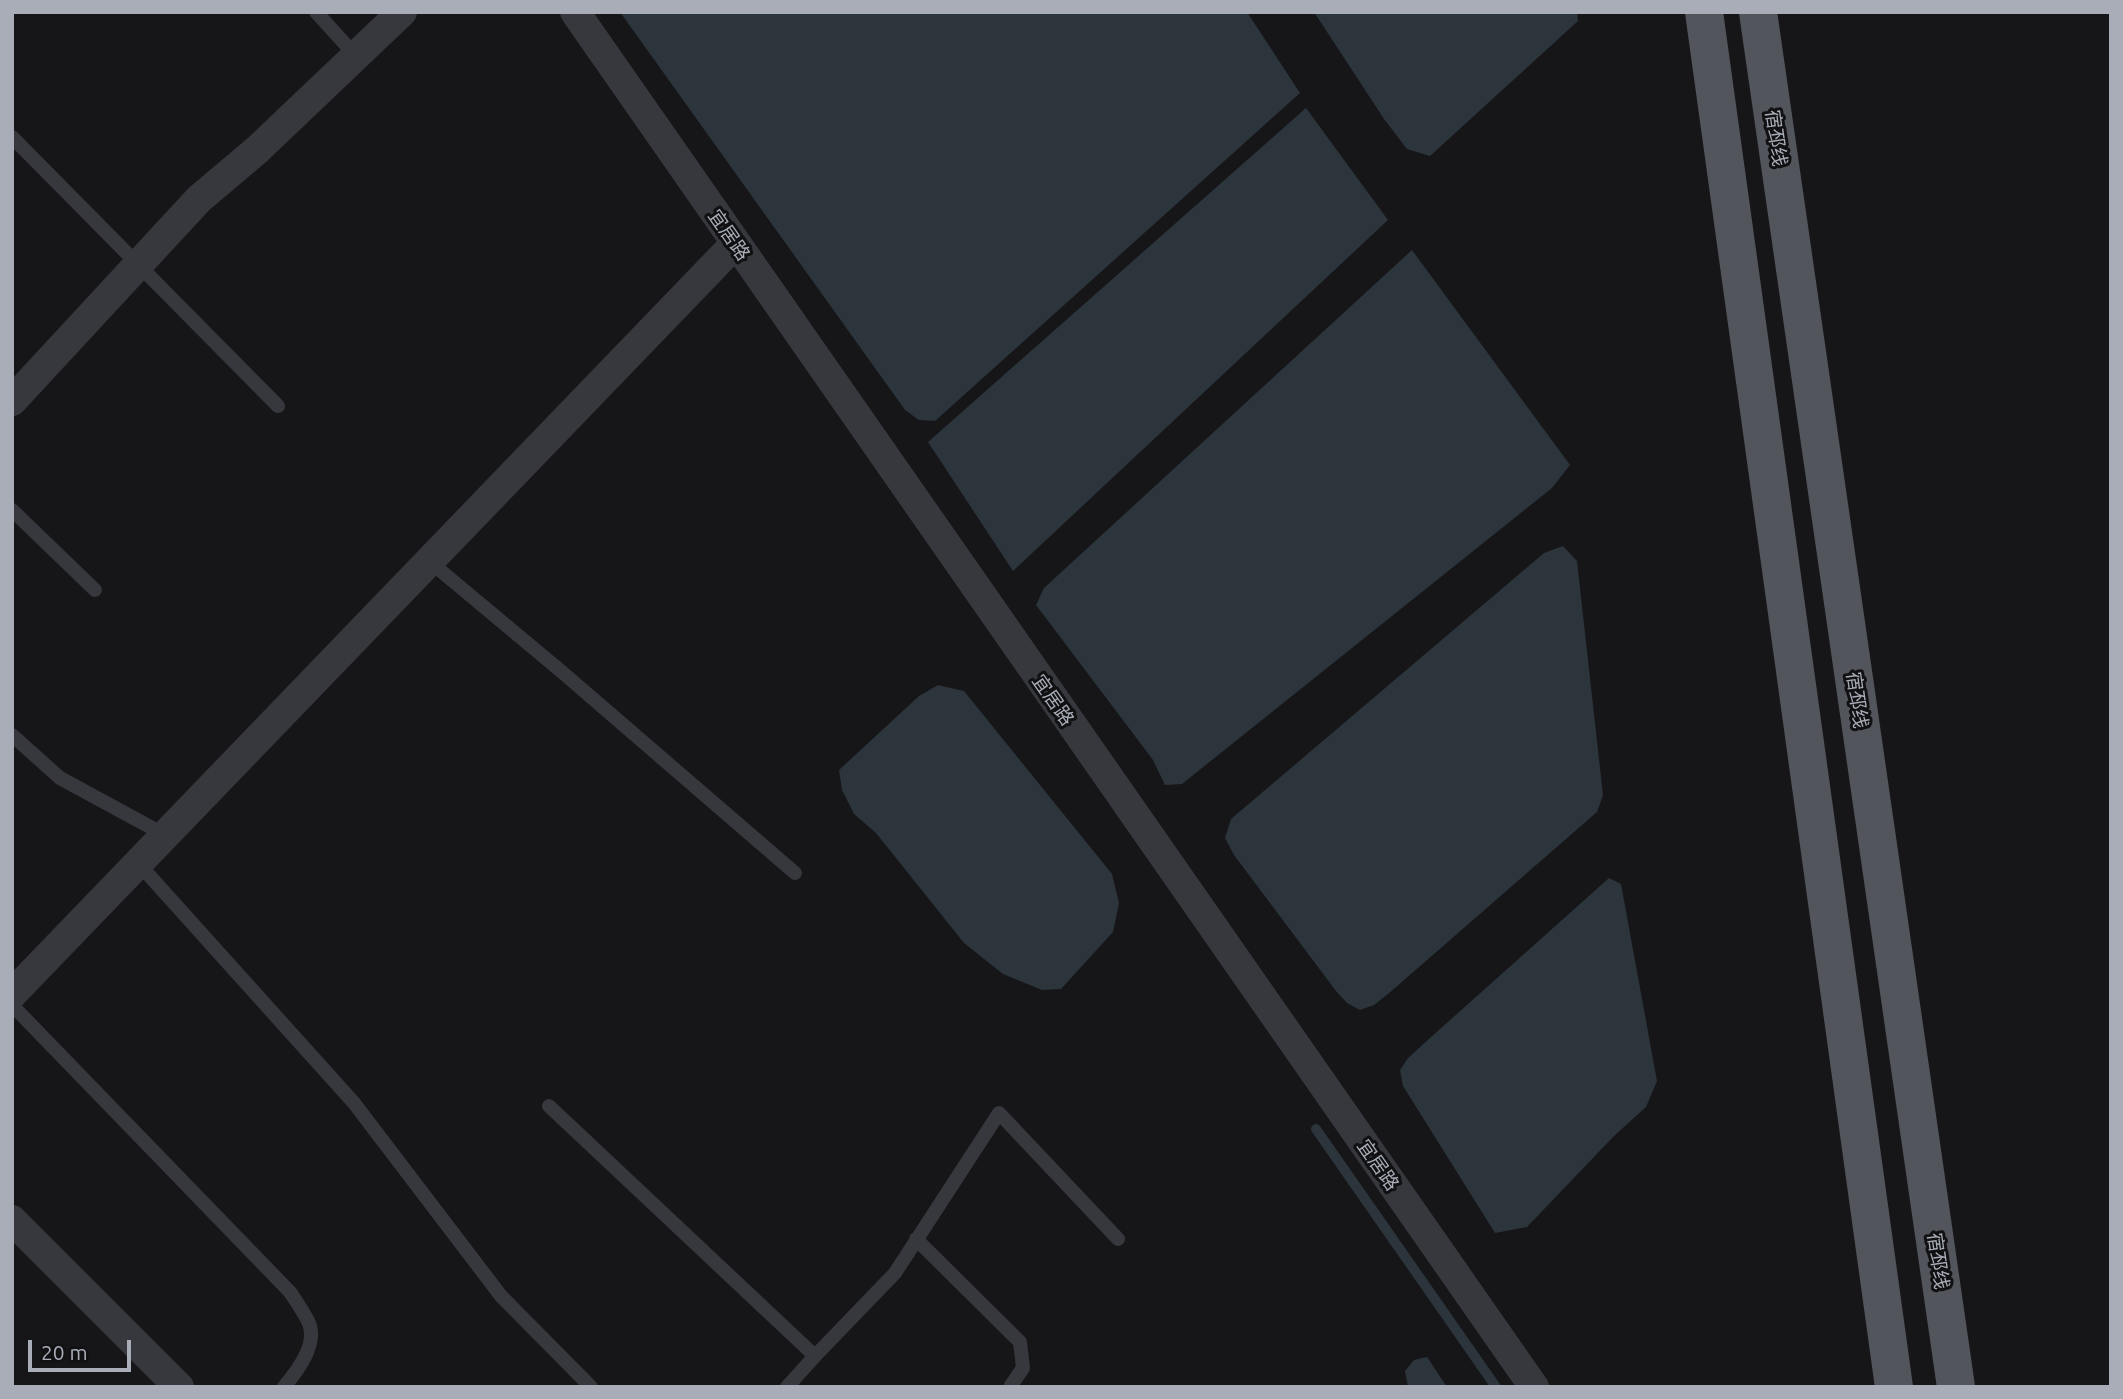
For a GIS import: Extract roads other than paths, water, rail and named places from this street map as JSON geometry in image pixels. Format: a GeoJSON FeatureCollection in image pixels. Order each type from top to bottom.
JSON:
{"type":"FeatureCollection","features":[{"type":"Feature","properties":{"kind":"main road"},"geometry":{"type":"LineString","coordinates":[[1704,12],[1894,1387]]}},
{"type":"Feature","properties":{"kind":"main road","name":"宿邳线"},"geometry":{"type":"LineString","coordinates":[[1758,12],[1956,1387]]}},
{"type":"Feature","properties":{"kind":"street"},"geometry":{"type":"LineString","coordinates":[[12,401],[199,199],[257,150],[402,12]]}},
{"type":"Feature","properties":{"kind":"street","name":"宜居路"},"geometry":{"type":"LineString","coordinates":[[575,12],[1534,1387]]}},
{"type":"Feature","properties":{"kind":"street"},"geometry":{"type":"LineString","coordinates":[[12,994],[735,244]]}},
{"type":"Feature","properties":{"kind":"street"},"geometry":{"type":"LineString","coordinates":[[12,1220],[178,1387]]}},
{"type":"Feature","properties":{"kind":"lane"},"geometry":{"type":"LineString","coordinates":[[316,12],[356,56]]}},
{"type":"Feature","properties":{"kind":"lane"},"geometry":{"type":"LineString","coordinates":[[12,137],[278,406]]}},
{"type":"Feature","properties":{"kind":"lane"},"geometry":{"type":"LineString","coordinates":[[12,510],[95,590]]}},
{"type":"Feature","properties":{"kind":"lane"},"geometry":{"type":"LineString","coordinates":[[429,561],[795,873]]}},
{"type":"Feature","properties":{"kind":"lane"},"geometry":{"type":"LineString","coordinates":[[12,735],[60,778],[165,835]]}},
{"type":"Feature","properties":{"kind":"lane"},"geometry":{"type":"LineString","coordinates":[[138,863],[354,1103],[501,1296],[591,1387]]}},
{"type":"Feature","properties":{"kind":"lane"},"geometry":{"type":"LineString","coordinates":[[12,1005],[290,1292],[310,1324],[309,1347],[300,1368],[284,1387]]}},
{"type":"Feature","properties":{"kind":"lane"},"geometry":{"type":"LineString","coordinates":[[549,1106],[815,1356]]}},
{"type":"Feature","properties":{"kind":"lane"},"geometry":{"type":"LineString","coordinates":[[788,1387],[895,1273],[999,1113],[1118,1240]]}},
{"type":"Feature","properties":{"kind":"lane"},"geometry":{"type":"LineString","coordinates":[[916,1239],[1020,1342],[1023,1368],[1010,1387]]}},
{"type":"Feature","properties":{"kind":"waterway"},"geometry":{"type":"LineString","coordinates":[[1316,1129],[1496,1387]]}}]}
